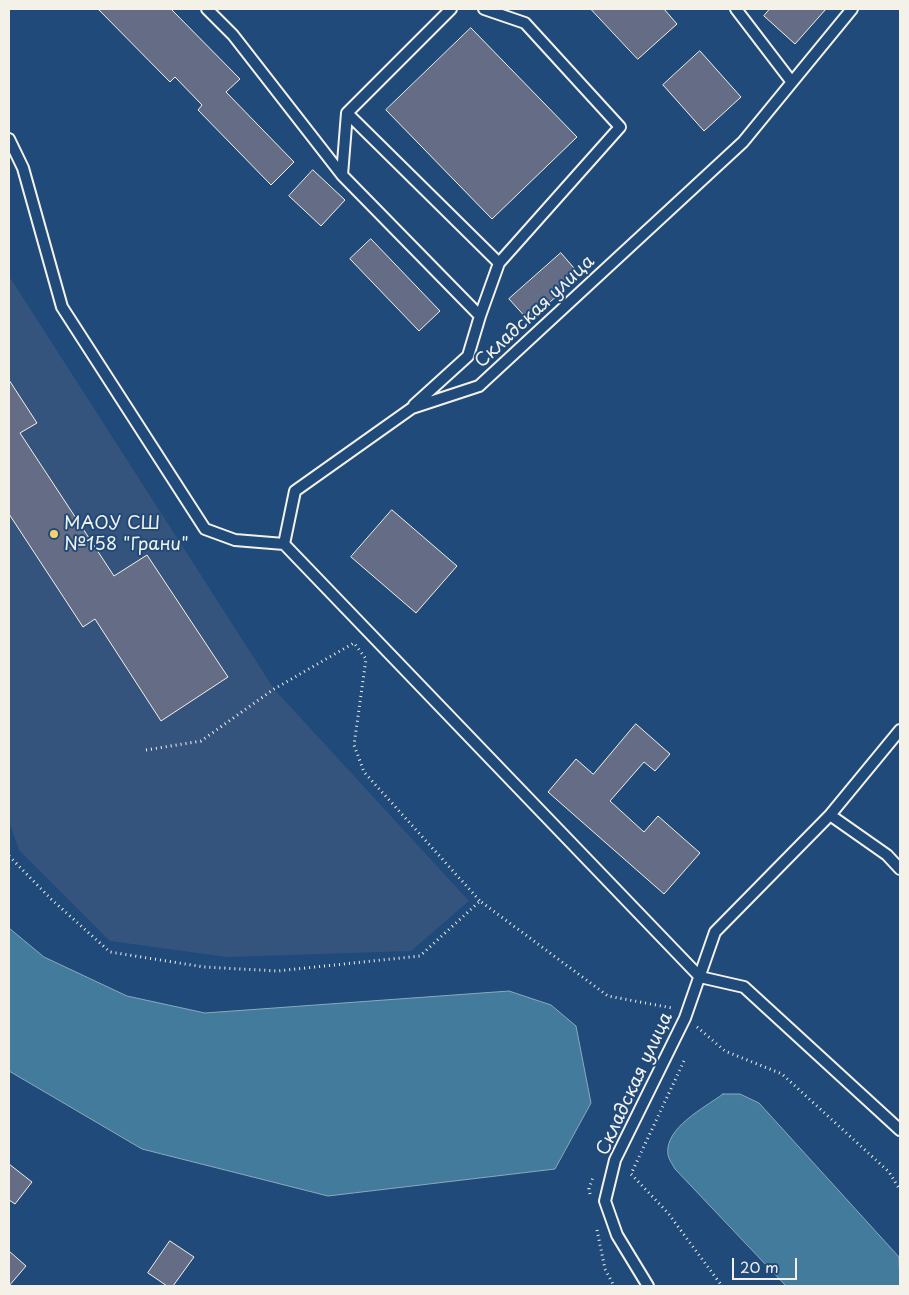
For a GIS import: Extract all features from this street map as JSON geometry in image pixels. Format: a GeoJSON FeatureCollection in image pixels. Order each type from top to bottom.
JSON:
{"type":"FeatureCollection","features":[{"type":"Feature","properties":{"kind":"lane"},"geometry":{"type":"LineString","coordinates":[[207,9],[233,35],[342,175],[480,316]]}},
{"type":"Feature","properties":{"kind":"lane"},"geometry":{"type":"LineString","coordinates":[[342,175],[347,113],[451,9]]}},
{"type":"Feature","properties":{"kind":"lane"},"geometry":{"type":"LineString","coordinates":[[412,408],[468,356],[499,263],[620,127],[526,22],[484,9]]}},
{"type":"Feature","properties":{"kind":"lane"},"geometry":{"type":"LineString","coordinates":[[736,9],[791,81]]}},
{"type":"Feature","properties":{"kind":"lane","name":"Складская улица"},"geometry":{"type":"LineString","coordinates":[[284,544],[295,491],[412,408],[479,386],[743,142],[791,81],[852,9]]}},
{"type":"Feature","properties":{"kind":"lane"},"geometry":{"type":"LineString","coordinates":[[347,113],[499,263]]}},
{"type":"Feature","properties":{"kind":"lane"},"geometry":{"type":"LineString","coordinates":[[9,139],[22,168],[62,307],[205,529],[235,540],[284,544],[700,977],[744,987],[900,1130]]}},
{"type":"Feature","properties":{"kind":"lane","name":"Складская улица"},"geometry":{"type":"LineString","coordinates":[[648,1286],[617,1235],[605,1201],[615,1160],[685,1018],[716,932],[830,814],[900,730]]}},
{"type":"Feature","properties":{"kind":"lane"},"geometry":{"type":"LineString","coordinates":[[830,814],[887,855],[900,869]]}},
{"type":"Feature","properties":{"kind":"path"},"geometry":{"type":"LineString","coordinates":[[146,750],[201,741],[274,689],[354,643],[366,659],[354,745],[364,772],[480,901],[608,996],[671,1008],[699,1028],[725,1051],[782,1074],[890,1172],[900,1190]]}},
{"type":"Feature","properties":{"kind":"path"},"geometry":{"type":"LineString","coordinates":[[9,856],[51,899],[110,952],[204,966],[276,971],[420,956],[480,901]]}},
{"type":"Feature","properties":{"kind":"path"},"geometry":{"type":"LineString","coordinates":[[695,1037],[699,1028]]}},
{"type":"Feature","properties":{"kind":"path"},"geometry":{"type":"LineString","coordinates":[[687,1054],[631,1174],[668,1214],[722,1286]]}},
{"type":"Feature","properties":{"kind":"shaded area"},"geometry":{"type":"Polygon","coordinates":[[[9,276],[274,689],[469,901],[411,951],[227,957],[110,941],[19,850],[9,821],[9,276]]]}},
{"type":"Feature","properties":{"kind":"shaded area"},"geometry":{"type":"Polygon","coordinates":[[[9,928],[44,957],[127,996],[205,1013],[509,991],[551,1005],[576,1026],[591,1103],[555,1169],[328,1196],[142,1149],[9,1071],[9,928]]]}},
{"type":"Feature","properties":{"kind":"shaded area"},"geometry":{"type":"Polygon","coordinates":[[[723,1094],[740,1094],[759,1103],[899,1257],[900,1286],[786,1286],[675,1169],[668,1155],[668,1145],[672,1136],[696,1112],[723,1094]]]}},
{"type":"Feature","properties":{"kind":"building"},"geometry":{"type":"Polygon","coordinates":[[[100,9],[171,9],[240,79],[226,92],[294,162],[271,185],[198,110],[202,105],[175,77],[170,82],[100,9]]]}},
{"type":"Feature","properties":{"kind":"building"},"geometry":{"type":"Polygon","coordinates":[[[591,9],[664,9],[677,24],[638,59],[591,9]]]}},
{"type":"Feature","properties":{"kind":"building"},"geometry":{"type":"Polygon","coordinates":[[[770,9],[826,9],[795,44],[764,16],[770,9]]]}},
{"type":"Feature","properties":{"kind":"building"},"geometry":{"type":"Polygon","coordinates":[[[471,28],[577,137],[492,219],[386,110],[471,28]]]}},
{"type":"Feature","properties":{"kind":"building"},"geometry":{"type":"Polygon","coordinates":[[[700,51],[741,97],[704,131],[663,85],[700,51]]]}},
{"type":"Feature","properties":{"kind":"building"},"geometry":{"type":"Polygon","coordinates":[[[313,170],[345,200],[321,226],[289,196],[313,170]]]}},
{"type":"Feature","properties":{"kind":"building"},"geometry":{"type":"Polygon","coordinates":[[[371,239],[440,311],[419,331],[350,259],[371,239]]]}},
{"type":"Feature","properties":{"kind":"building"},"geometry":{"type":"Polygon","coordinates":[[[561,253],[580,275],[529,321],[509,299],[561,253]]]}},
{"type":"Feature","properties":{"kind":"building","name":"МАОУ СШ №158 \"Грани\""},"geometry":{"type":"Polygon","coordinates":[[[9,380],[37,423],[20,433],[114,576],[147,555],[228,677],[161,721],[95,619],[83,627],[9,514],[9,380]]]}},
{"type":"Feature","properties":{"kind":"building"},"geometry":{"type":"Polygon","coordinates":[[[392,510],[457,566],[416,613],[351,557],[392,510]]]}},
{"type":"Feature","properties":{"kind":"building"},"geometry":{"type":"Polygon","coordinates":[[[636,724],[670,754],[655,771],[644,762],[610,801],[644,832],[658,816],[700,853],[664,894],[548,792],[576,759],[593,774],[636,724]]]}},
{"type":"Feature","properties":{"kind":"building"},"geometry":{"type":"Polygon","coordinates":[[[9,1164],[32,1182],[15,1204],[9,1200],[9,1164]]]}},
{"type":"Feature","properties":{"kind":"building"},"geometry":{"type":"Polygon","coordinates":[[[170,1241],[194,1257],[173,1286],[167,1286],[148,1273],[170,1241]]]}},
{"type":"Feature","properties":{"kind":"building"},"geometry":{"type":"Polygon","coordinates":[[[9,1251],[26,1266],[9,1286],[9,1251]]]}},
{"type":"Feature","properties":{"kind":"place","name":"МАОУ СШ №158 \"Грани\""},"geometry":{"type":"Point","coordinates":[54,534]}}]}
